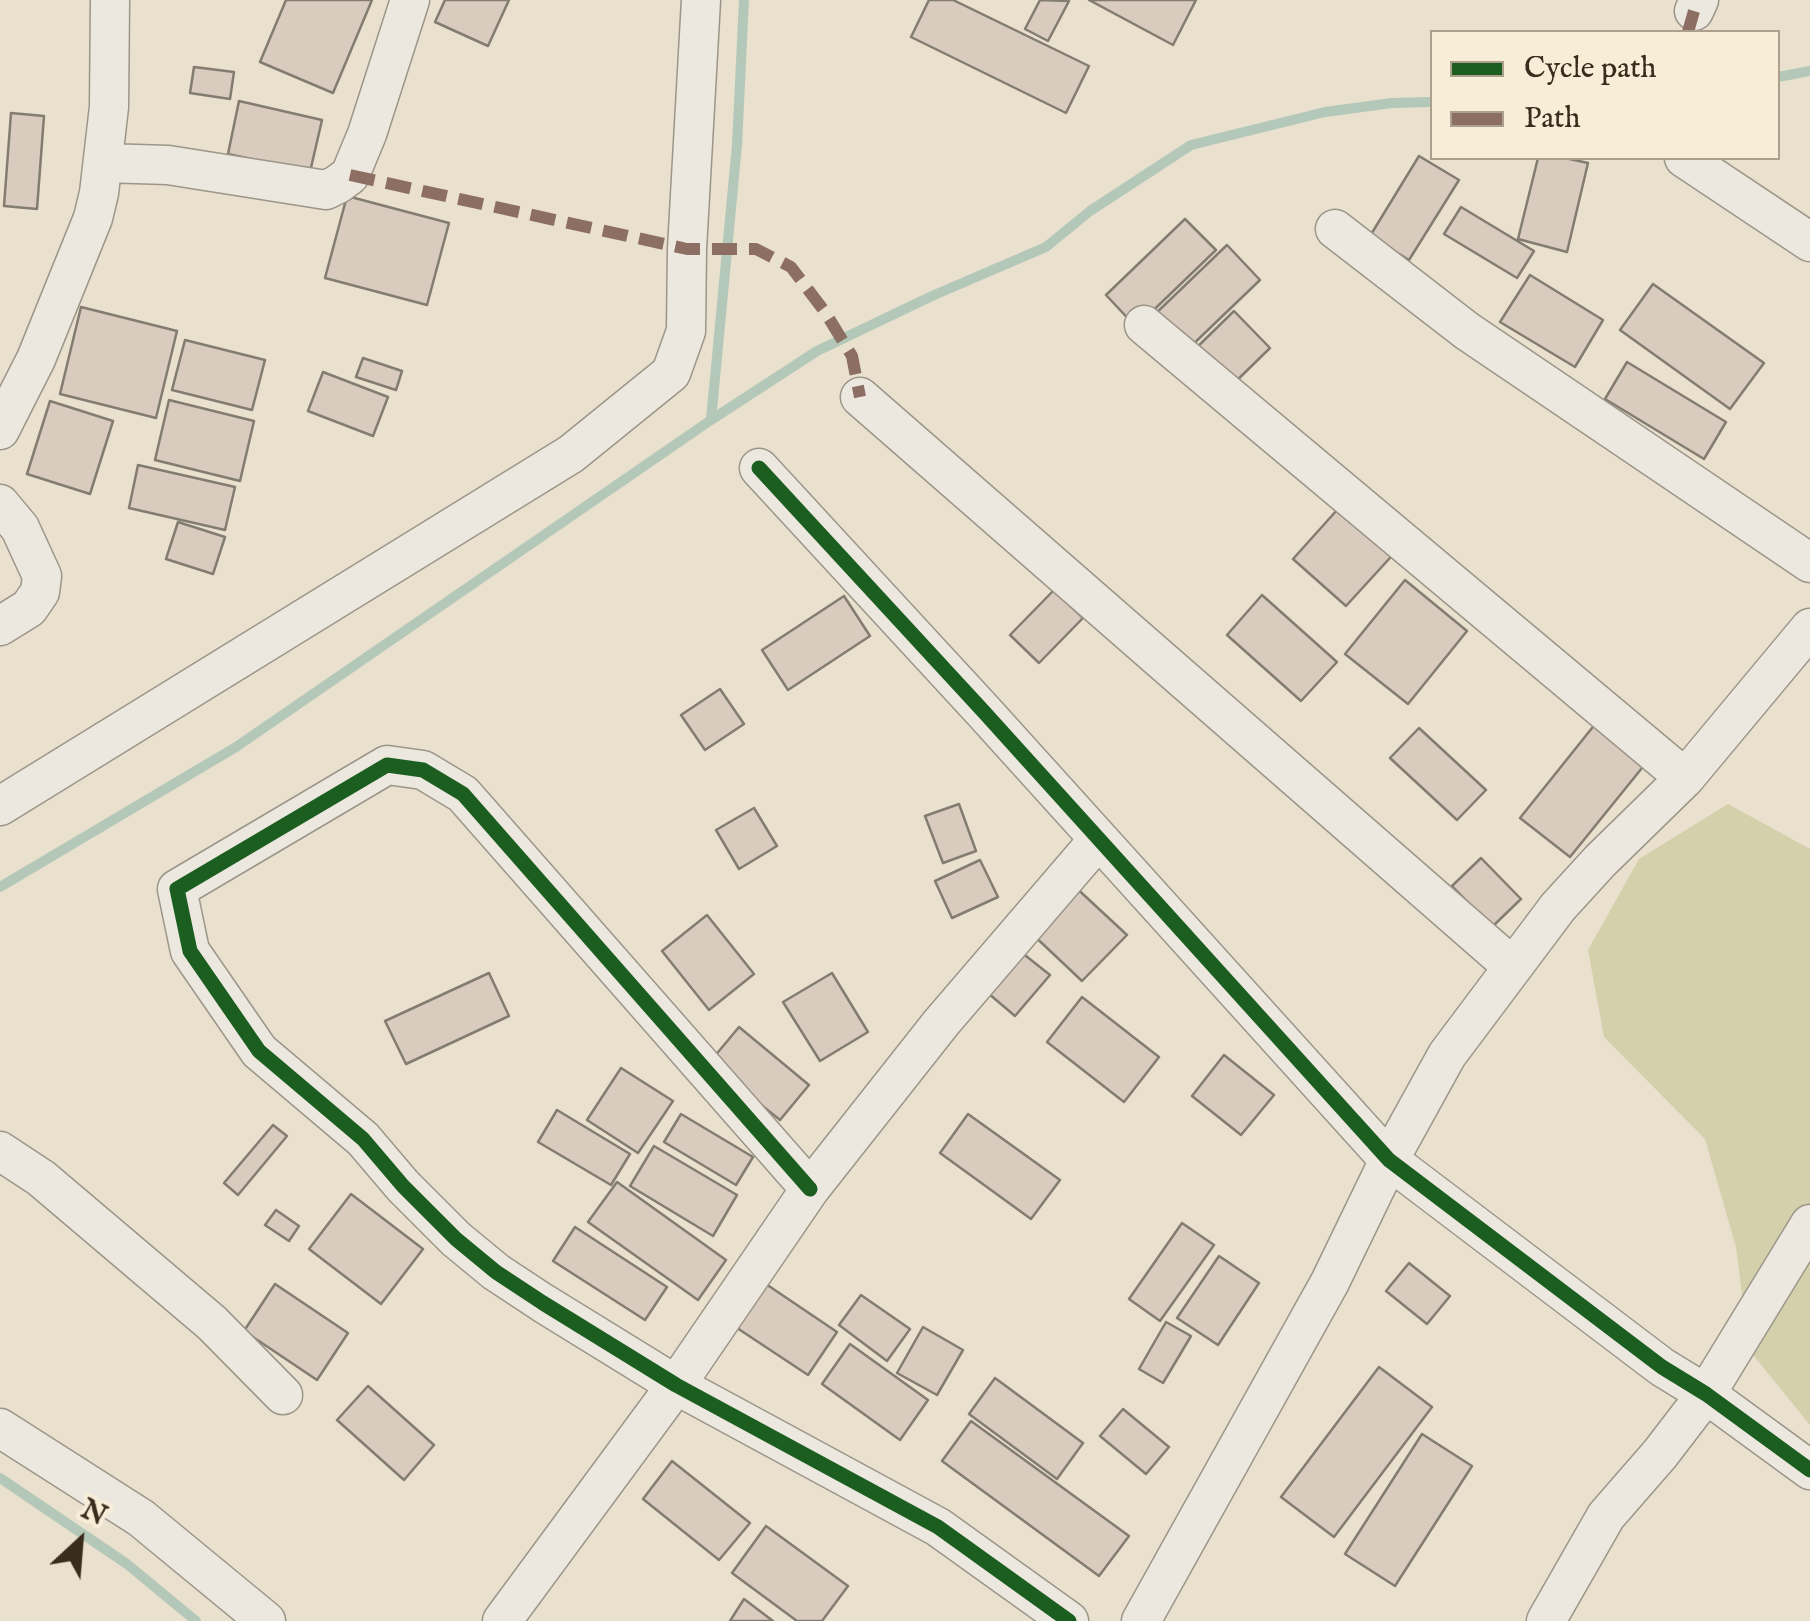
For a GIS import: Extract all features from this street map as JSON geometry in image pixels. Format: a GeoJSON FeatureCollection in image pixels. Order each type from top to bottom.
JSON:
{"type":"FeatureCollection","features":[{"type":"Feature","properties":{"kind":"street"},"geometry":{"type":"LineString","coordinates":[[0,430],[36,360],[92,218],[104,163],[109,107],[110,0]]}},
{"type":"Feature","properties":{"kind":"street"},"geometry":{"type":"LineString","coordinates":[[104,163],[168,165],[326,190],[338,184],[350,175],[367,134],[410,0]]}},
{"type":"Feature","properties":{"kind":"street"},"geometry":{"type":"LineString","coordinates":[[0,806],[571,454],[670,373],[686,331],[701,0]]}},
{"type":"Feature","properties":{"kind":"street"},"geometry":{"type":"LineString","coordinates":[[1687,160],[1810,242]]}},
{"type":"Feature","properties":{"kind":"street"},"geometry":{"type":"LineString","coordinates":[[1335,229],[1468,331],[1810,563]]}},
{"type":"Feature","properties":{"kind":"street"},"geometry":{"type":"LineString","coordinates":[[1144,326],[1685,778]]}},
{"type":"Feature","properties":{"kind":"street"},"geometry":{"type":"LineString","coordinates":[[860,397],[1513,967]]}},
{"type":"Feature","properties":{"kind":"street"},"geometry":{"type":"LineString","coordinates":[[759,468],[1389,1160],[1662,1367],[1810,1470]]}},
{"type":"Feature","properties":{"kind":"street"},"geometry":{"type":"LineString","coordinates":[[0,504],[20,528],[42,576],[40,592],[29,608],[0,626]]}},
{"type":"Feature","properties":{"kind":"street"},"geometry":{"type":"LineString","coordinates":[[1140,1621],[1330,1282],[1389,1160],[1447,1055],[1568,895],[1685,778],[1810,628]]}},
{"type":"Feature","properties":{"kind":"street"},"geometry":{"type":"LineString","coordinates":[[810,1189],[463,794],[422,770],[387,765],[177,888],[190,951],[260,1051],[364,1139],[430,1212],[496,1272],[676,1385],[938,1528],[1069,1621]]}},
{"type":"Feature","properties":{"kind":"street"},"geometry":{"type":"LineString","coordinates":[[502,1621],[676,1385],[810,1189],[941,1023],[1098,840]]}},
{"type":"Feature","properties":{"kind":"street"},"geometry":{"type":"LineString","coordinates":[[0,1151],[41,1178],[212,1324],[283,1395]]}},
{"type":"Feature","properties":{"kind":"street"},"geometry":{"type":"LineString","coordinates":[[1546,1621],[1606,1516],[1706,1394],[1810,1224]]}},
{"type":"Feature","properties":{"kind":"street"},"geometry":{"type":"LineString","coordinates":[[0,1428],[141,1518],[266,1621]]}},
{"type":"Feature","properties":{"kind":"shaded area"},"geometry":{"type":"Polygon","coordinates":[[[1728,804],[1810,849],[1810,1425],[1749,1350],[1736,1247],[1705,1139],[1604,1037],[1588,950],[1639,859],[1728,804]]]}},
{"type":"Feature","properties":{"kind":"building"},"geometry":{"type":"Polygon","coordinates":[[[286,0],[372,0],[333,93],[260,62],[286,0]]]}},
{"type":"Feature","properties":{"kind":"building"},"geometry":{"type":"Polygon","coordinates":[[[445,0],[509,0],[488,46],[435,22],[445,0]]]}},
{"type":"Feature","properties":{"kind":"building"},"geometry":{"type":"Polygon","coordinates":[[[929,0],[953,0],[1089,66],[1066,113],[911,37],[929,0]]]}},
{"type":"Feature","properties":{"kind":"building"},"geometry":{"type":"Polygon","coordinates":[[[1040,0],[1069,1],[1048,41],[1025,29],[1040,0]]]}},
{"type":"Feature","properties":{"kind":"building"},"geometry":{"type":"Polygon","coordinates":[[[1089,0],[1196,0],[1173,45],[1089,0]]]}},
{"type":"Feature","properties":{"kind":"building"},"geometry":{"type":"Polygon","coordinates":[[[194,67],[234,72],[230,99],[190,93],[194,67]]]}},
{"type":"Feature","properties":{"kind":"building"},"geometry":{"type":"Polygon","coordinates":[[[239,101],[322,120],[310,172],[228,154],[239,101]]]}},
{"type":"Feature","properties":{"kind":"building"},"geometry":{"type":"Polygon","coordinates":[[[11,113],[44,116],[37,209],[4,206],[11,113]]]}},
{"type":"Feature","properties":{"kind":"building"},"geometry":{"type":"Polygon","coordinates":[[[1419,156],[1459,180],[1409,260],[1370,236],[1419,156]]]}},
{"type":"Feature","properties":{"kind":"building"},"geometry":{"type":"Polygon","coordinates":[[[1538,160],[1588,163],[1567,252],[1518,239],[1538,160]]]}},
{"type":"Feature","properties":{"kind":"building"},"geometry":{"type":"Polygon","coordinates":[[[347,196],[449,223],[427,305],[325,278],[347,196]]]}},
{"type":"Feature","properties":{"kind":"building"},"geometry":{"type":"Polygon","coordinates":[[[1461,207],[1534,251],[1517,278],[1444,234],[1461,207]]]}},
{"type":"Feature","properties":{"kind":"building"},"geometry":{"type":"Polygon","coordinates":[[[1185,219],[1216,250],[1136,327],[1106,295],[1185,219]]]}},
{"type":"Feature","properties":{"kind":"building"},"geometry":{"type":"Polygon","coordinates":[[[1227,245],[1260,280],[1185,352],[1152,317],[1227,245]]]}},
{"type":"Feature","properties":{"kind":"building"},"geometry":{"type":"Polygon","coordinates":[[[1530,275],[1603,320],[1575,367],[1500,322],[1530,275]]]}},
{"type":"Feature","properties":{"kind":"building"},"geometry":{"type":"Polygon","coordinates":[[[1653,284],[1764,363],[1730,409],[1620,330],[1653,284]]]}},
{"type":"Feature","properties":{"kind":"building"},"geometry":{"type":"Polygon","coordinates":[[[81,307],[177,331],[156,418],[60,394],[81,307]]]}},
{"type":"Feature","properties":{"kind":"building"},"geometry":{"type":"Polygon","coordinates":[[[1234,311],[1270,348],[1225,392],[1189,355],[1234,311]]]}},
{"type":"Feature","properties":{"kind":"building"},"geometry":{"type":"Polygon","coordinates":[[[185,340],[265,360],[252,410],[172,390],[185,340]]]}},
{"type":"Feature","properties":{"kind":"building"},"geometry":{"type":"Polygon","coordinates":[[[363,358],[402,371],[396,390],[356,377],[363,358]]]}},
{"type":"Feature","properties":{"kind":"building"},"geometry":{"type":"Polygon","coordinates":[[[1627,362],[1726,422],[1704,459],[1605,399],[1627,362]]]}},
{"type":"Feature","properties":{"kind":"building"},"geometry":{"type":"Polygon","coordinates":[[[323,372],[388,397],[373,436],[308,411],[323,372]]]}},
{"type":"Feature","properties":{"kind":"building"},"geometry":{"type":"Polygon","coordinates":[[[169,400],[254,421],[240,481],[155,460],[169,400]]]}},
{"type":"Feature","properties":{"kind":"building"},"geometry":{"type":"Polygon","coordinates":[[[50,401],[113,421],[90,494],[27,474],[50,401]]]}},
{"type":"Feature","properties":{"kind":"building"},"geometry":{"type":"Polygon","coordinates":[[[138,465],[235,487],[225,530],[129,508],[138,465]]]}},
{"type":"Feature","properties":{"kind":"building"},"geometry":{"type":"Polygon","coordinates":[[[1346,500],[1399,548],[1346,606],[1293,559],[1346,500]]]}},
{"type":"Feature","properties":{"kind":"building"},"geometry":{"type":"Polygon","coordinates":[[[178,522],[225,537],[213,574],[166,559],[178,522]]]}},
{"type":"Feature","properties":{"kind":"building"},"geometry":{"type":"Polygon","coordinates":[[[1405,580],[1467,631],[1408,704],[1345,654],[1405,580]]]}},
{"type":"Feature","properties":{"kind":"building"},"geometry":{"type":"Polygon","coordinates":[[[1054,590],[1083,618],[1039,663],[1010,635],[1054,590]]]}},
{"type":"Feature","properties":{"kind":"building"},"geometry":{"type":"Polygon","coordinates":[[[1262,595],[1337,662],[1301,701],[1227,635],[1262,595]]]}},
{"type":"Feature","properties":{"kind":"building"},"geometry":{"type":"Polygon","coordinates":[[[844,596],[870,636],[788,690],[762,650],[844,596]]]}},
{"type":"Feature","properties":{"kind":"building"},"geometry":{"type":"Polygon","coordinates":[[[720,689],[744,724],[705,750],[681,715],[720,689]]]}},
{"type":"Feature","properties":{"kind":"building"},"geometry":{"type":"Polygon","coordinates":[[[1596,723],[1646,763],[1570,857],[1520,818],[1596,723]]]}},
{"type":"Feature","properties":{"kind":"building"},"geometry":{"type":"Polygon","coordinates":[[[1419,728],[1486,790],[1457,820],[1390,758],[1419,728]]]}},
{"type":"Feature","properties":{"kind":"building"},"geometry":{"type":"Polygon","coordinates":[[[959,804],[976,851],[943,863],[925,816],[959,804]]]}},
{"type":"Feature","properties":{"kind":"building"},"geometry":{"type":"Polygon","coordinates":[[[754,808],[777,846],[739,869],[716,830],[754,808]]]}},
{"type":"Feature","properties":{"kind":"building"},"geometry":{"type":"Polygon","coordinates":[[[1481,858],[1521,899],[1492,927],[1452,886],[1481,858]]]}},
{"type":"Feature","properties":{"kind":"building"},"geometry":{"type":"Polygon","coordinates":[[[980,860],[998,897],[952,918],[935,881],[980,860]]]}},
{"type":"Feature","properties":{"kind":"building"},"geometry":{"type":"Polygon","coordinates":[[[1071,883],[1127,935],[1082,981],[1028,930],[1071,883]]]}},
{"type":"Feature","properties":{"kind":"building"},"geometry":{"type":"Polygon","coordinates":[[[707,915],[754,974],[709,1010],[662,951],[707,915]]]}},
{"type":"Feature","properties":{"kind":"building"},"geometry":{"type":"Polygon","coordinates":[[[1016,948],[1050,975],[1015,1016],[982,988],[1016,948]]]}},
{"type":"Feature","properties":{"kind":"building"},"geometry":{"type":"Polygon","coordinates":[[[489,973],[509,1016],[406,1064],[385,1021],[489,973]]]}},
{"type":"Feature","properties":{"kind":"building"},"geometry":{"type":"Polygon","coordinates":[[[832,973],[868,1032],[820,1061],[783,1002],[832,973]]]}},
{"type":"Feature","properties":{"kind":"building"},"geometry":{"type":"Polygon","coordinates":[[[1082,997],[1159,1057],[1124,1102],[1047,1042],[1082,997]]]}},
{"type":"Feature","properties":{"kind":"building"},"geometry":{"type":"Polygon","coordinates":[[[739,1027],[809,1085],[780,1120],[709,1063],[739,1027]]]}},
{"type":"Feature","properties":{"kind":"building"},"geometry":{"type":"Polygon","coordinates":[[[1224,1055],[1274,1095],[1241,1135],[1192,1096],[1224,1055]]]}},
{"type":"Feature","properties":{"kind":"building"},"geometry":{"type":"Polygon","coordinates":[[[621,1068],[673,1101],[638,1153],[587,1120],[621,1068]]]}},
{"type":"Feature","properties":{"kind":"building"},"geometry":{"type":"Polygon","coordinates":[[[557,1110],[630,1154],[611,1185],[538,1142],[557,1110]]]}},
{"type":"Feature","properties":{"kind":"building"},"geometry":{"type":"Polygon","coordinates":[[[681,1114],[753,1157],[736,1185],[664,1142],[681,1114]]]}},
{"type":"Feature","properties":{"kind":"building"},"geometry":{"type":"Polygon","coordinates":[[[968,1114],[1060,1180],[1031,1219],[940,1153],[968,1114]]]}},
{"type":"Feature","properties":{"kind":"building"},"geometry":{"type":"Polygon","coordinates":[[[273,1125],[287,1136],[238,1195],[224,1183],[273,1125]]]}},
{"type":"Feature","properties":{"kind":"building"},"geometry":{"type":"Polygon","coordinates":[[[654,1146],[737,1195],[713,1236],[630,1186],[654,1146]]]}},
{"type":"Feature","properties":{"kind":"building"},"geometry":{"type":"Polygon","coordinates":[[[617,1182],[726,1260],[698,1300],[588,1222],[617,1182]]]}},
{"type":"Feature","properties":{"kind":"building"},"geometry":{"type":"Polygon","coordinates":[[[351,1194],[423,1249],[381,1304],[309,1249],[351,1194]]]}},
{"type":"Feature","properties":{"kind":"building"},"geometry":{"type":"Polygon","coordinates":[[[276,1210],[299,1226],[289,1241],[265,1225],[276,1210]]]}},
{"type":"Feature","properties":{"kind":"building"},"geometry":{"type":"Polygon","coordinates":[[[1182,1223],[1214,1245],[1160,1321],[1129,1299],[1182,1223]]]}},
{"type":"Feature","properties":{"kind":"building"},"geometry":{"type":"Polygon","coordinates":[[[575,1227],[667,1287],[645,1320],[553,1261],[575,1227]]]}},
{"type":"Feature","properties":{"kind":"building"},"geometry":{"type":"Polygon","coordinates":[[[1219,1256],[1259,1283],[1218,1345],[1177,1318],[1219,1256]]]}},
{"type":"Feature","properties":{"kind":"building"},"geometry":{"type":"Polygon","coordinates":[[[1409,1263],[1450,1296],[1427,1324],[1386,1291],[1409,1263]]]}},
{"type":"Feature","properties":{"kind":"building"},"geometry":{"type":"Polygon","coordinates":[[[757,1278],[837,1332],[808,1375],[728,1322],[757,1278]]]}},
{"type":"Feature","properties":{"kind":"building"},"geometry":{"type":"Polygon","coordinates":[[[275,1284],[348,1333],[317,1380],[244,1331],[275,1284]]]}},
{"type":"Feature","properties":{"kind":"building"},"geometry":{"type":"Polygon","coordinates":[[[861,1295],[910,1329],[887,1361],[839,1325],[861,1295]]]}},
{"type":"Feature","properties":{"kind":"building"},"geometry":{"type":"Polygon","coordinates":[[[1166,1322],[1191,1336],[1163,1383],[1139,1369],[1166,1322]]]}},
{"type":"Feature","properties":{"kind":"building"},"geometry":{"type":"Polygon","coordinates":[[[923,1327],[963,1350],[937,1395],[897,1373],[923,1327]]]}},
{"type":"Feature","properties":{"kind":"building"},"geometry":{"type":"Polygon","coordinates":[[[850,1344],[928,1400],[900,1440],[822,1384],[850,1344]]]}},
{"type":"Feature","properties":{"kind":"building"},"geometry":{"type":"Polygon","coordinates":[[[1379,1367],[1432,1407],[1334,1537],[1281,1497],[1379,1367]]]}},
{"type":"Feature","properties":{"kind":"building"},"geometry":{"type":"Polygon","coordinates":[[[995,1378],[1083,1443],[1057,1479],[969,1414],[995,1378]]]}},
{"type":"Feature","properties":{"kind":"building"},"geometry":{"type":"Polygon","coordinates":[[[368,1386],[434,1445],[404,1480],[337,1420],[368,1386]]]}},
{"type":"Feature","properties":{"kind":"building"},"geometry":{"type":"Polygon","coordinates":[[[1123,1409],[1169,1447],[1146,1474],[1100,1436],[1123,1409]]]}},
{"type":"Feature","properties":{"kind":"building"},"geometry":{"type":"Polygon","coordinates":[[[971,1421],[1129,1536],[1099,1576],[942,1461],[971,1421]]]}},
{"type":"Feature","properties":{"kind":"building"},"geometry":{"type":"Polygon","coordinates":[[[1422,1434],[1472,1466],[1395,1586],[1345,1554],[1422,1434]]]}},
{"type":"Feature","properties":{"kind":"building"},"geometry":{"type":"Polygon","coordinates":[[[672,1461],[750,1523],[719,1560],[643,1499],[672,1461]]]}},
{"type":"Feature","properties":{"kind":"building"},"geometry":{"type":"Polygon","coordinates":[[[766,1526],[848,1586],[822,1621],[797,1621],[732,1573],[766,1526]]]}},
{"type":"Feature","properties":{"kind":"building"},"geometry":{"type":"Polygon","coordinates":[[[744,1599],[773,1621],[730,1621],[744,1599]]]}},
{"type":"Feature","properties":{"kind":"waterway"},"geometry":{"type":"LineString","coordinates":[[711,420],[737,145],[744,0]]}},
{"type":"Feature","properties":{"kind":"waterway"},"geometry":{"type":"LineString","coordinates":[[1780,77],[1810,71]]}},
{"type":"Feature","properties":{"kind":"waterway"},"geometry":{"type":"LineString","coordinates":[[0,887],[236,747],[817,351],[1046,247],[1090,211],[1191,145],[1325,112],[1430,102]]}},
{"type":"Feature","properties":{"kind":"waterway"},"geometry":{"type":"LineString","coordinates":[[0,1478],[127,1564],[196,1621]]}},
{"type":"Feature","properties":{"kind":"marked path"},"geometry":{"type":"LineString","coordinates":[[1689,30],[1694,11]]}},
{"type":"Feature","properties":{"kind":"marked path"},"geometry":{"type":"LineString","coordinates":[[350,175],[687,249],[756,249],[791,267],[825,312],[852,356],[860,397]]}},
{"type":"Feature","properties":{"kind":"cycle path"},"geometry":{"type":"LineString","coordinates":[[759,468],[1389,1160],[1662,1367],[1810,1470]]}},
{"type":"Feature","properties":{"kind":"cycle path"},"geometry":{"type":"LineString","coordinates":[[810,1189],[463,794],[423,770],[387,765],[177,889],[190,951],[259,1051],[363,1139],[403,1186],[496,1272],[676,1385],[938,1527],[1069,1621]]}}]}
